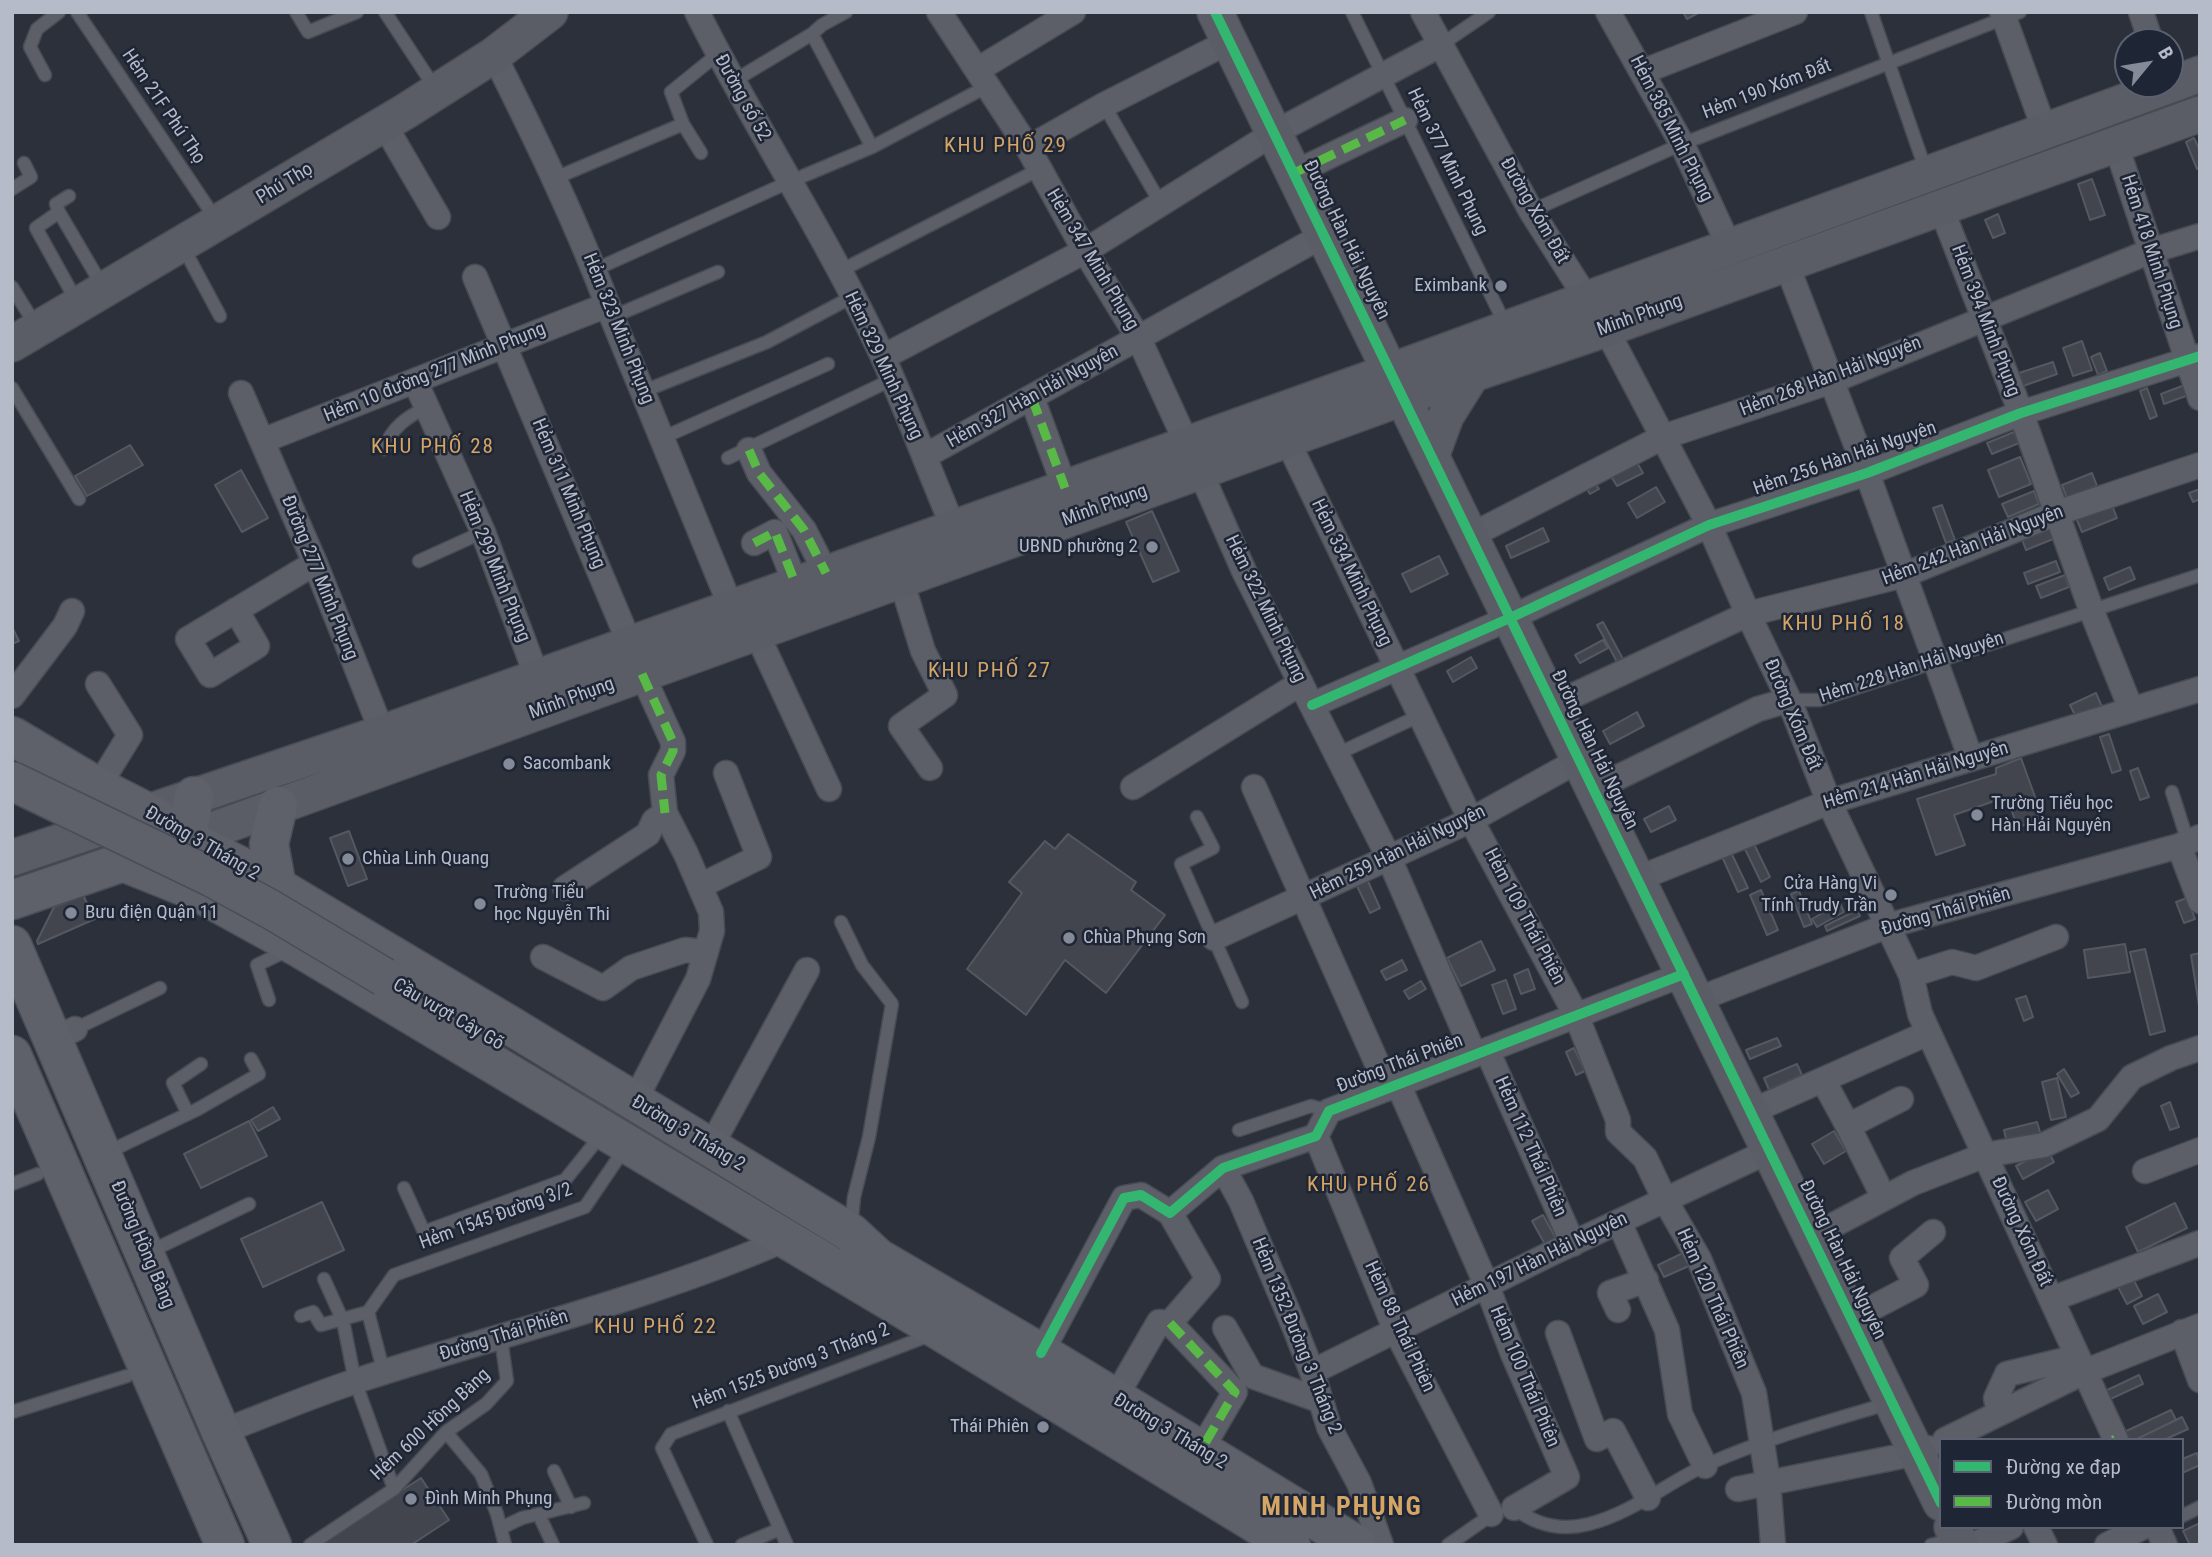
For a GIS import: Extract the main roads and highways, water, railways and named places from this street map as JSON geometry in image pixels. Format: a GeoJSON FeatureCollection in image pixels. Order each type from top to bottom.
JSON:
{"type":"FeatureCollection","features":[{"type":"Feature","properties":{"kind":"main road","name":"Phú Thọ"},"geometry":{"type":"LineString","coordinates":[[25,337],[437,92],[495,55],[550,12]]}},
{"type":"Feature","properties":{"kind":"main road","name":"Đường Hàn Hải Nguyên"},"geometry":{"type":"LineString","coordinates":[[1223,27],[1892,1402],[1934,1445],[1939,1486]]}},
{"type":"Feature","properties":{"kind":"main road","name":"Minh Phụng"},"geometry":{"type":"LineString","coordinates":[[12,858],[194,796],[388,748],[636,659],[732,607],[811,579],[960,542],[1395,385],[1472,373],[1597,315],[1730,248],[2132,98]]}},
{"type":"Feature","properties":{"kind":"main road","name":"Minh Phụng"},"geometry":{"type":"LineString","coordinates":[[12,900],[278,806],[388,748],[537,677],[636,659],[756,632],[901,580],[960,542],[1065,488],[1287,440],[1507,329],[1597,315],[1786,263],[2200,114]]}},
{"type":"Feature","properties":{"kind":"main road"},"geometry":{"type":"LineString","coordinates":[[1432,454],[1446,416],[1472,373]]}},
{"type":"Feature","properties":{"kind":"main road","name":"Đường 3 Tháng 2"},"geometry":{"type":"LineString","coordinates":[[12,736],[98,787],[147,812],[187,839],[277,888],[634,1101],[858,1246],[1041,1353],[1357,1545]]}},
{"type":"Feature","properties":{"kind":"main road","name":"Cầu vượt Cây Gõ"},"geometry":{"type":"LineString","coordinates":[[12,781],[213,878],[270,909],[858,1246]]}},
{"type":"Feature","properties":{"kind":"main road"},"geometry":{"type":"LineString","coordinates":[[187,887],[183,860],[194,796]]}},
{"type":"Feature","properties":{"kind":"main road"},"geometry":{"type":"LineString","coordinates":[[277,888],[269,844],[278,806]]}},
{"type":"Feature","properties":{"kind":"main road","name":"Đường 3 Tháng 2"},"geometry":{"type":"LineString","coordinates":[[123,862],[187,887],[296,946],[940,1331],[1291,1545]]}},
{"type":"Feature","properties":{"kind":"main road","name":"Đường Hồng Bàng"},"geometry":{"type":"LineString","coordinates":[[12,945],[64,1035],[103,1155],[272,1545]]}},
{"type":"Feature","properties":{"kind":"main road"},"geometry":{"type":"LineString","coordinates":[[12,1004],[250,1545]]}},
{"type":"Feature","properties":{"kind":"main road"},"geometry":{"type":"LineString","coordinates":[[12,1055],[225,1545]]}},
{"type":"Feature","properties":{"kind":"main road"},"geometry":{"type":"LineString","coordinates":[[12,1116],[25,1179],[127,1376],[205,1545]]}},
{"type":"Feature","properties":{"kind":"place","name":"Eximbank"},"geometry":{"type":"Point","coordinates":[1501,286]}},
{"type":"Feature","properties":{"kind":"place","name":"UBND phường 2"},"geometry":{"type":"Point","coordinates":[1152,547]}},
{"type":"Feature","properties":{"kind":"place","name":"Sacombank"},"geometry":{"type":"Point","coordinates":[509,764]}},
{"type":"Feature","properties":{"kind":"place","name":"Trường Tiểu học Hàn Hải Nguyên"},"geometry":{"type":"Point","coordinates":[1977,815]}},
{"type":"Feature","properties":{"kind":"place","name":"Chùa Linh Quang"},"geometry":{"type":"Point","coordinates":[348,859]}},
{"type":"Feature","properties":{"kind":"place","name":"Cửa Hàng Vi Tính Trudy Trần"},"geometry":{"type":"Point","coordinates":[1891,895]}},
{"type":"Feature","properties":{"kind":"place","name":"Trường Tiểu học Nguyễn Thi"},"geometry":{"type":"Point","coordinates":[480,904]}},
{"type":"Feature","properties":{"kind":"place","name":"Bưu điện Quận 11"},"geometry":{"type":"Point","coordinates":[71,913]}},
{"type":"Feature","properties":{"kind":"place","name":"Chùa Phụng Sơn"},"geometry":{"type":"Point","coordinates":[1069,938]}},
{"type":"Feature","properties":{"kind":"place","name":"Thái Phiên"},"geometry":{"type":"Point","coordinates":[1043,1427]}},
{"type":"Feature","properties":{"kind":"place","name":"Đình Minh Phụng"},"geometry":{"type":"Point","coordinates":[411,1499]}},
{"type":"Feature","properties":{"kind":"district","name":"KHU PHỐ 29"},"geometry":{"type":"Point","coordinates":[1006,147]}},
{"type":"Feature","properties":{"kind":"district","name":"KHU PHỐ 28"},"geometry":{"type":"Point","coordinates":[433,448]}},
{"type":"Feature","properties":{"kind":"district","name":"KHU PHỐ 18"},"geometry":{"type":"Point","coordinates":[1844,625]}},
{"type":"Feature","properties":{"kind":"district","name":"KHU PHỐ 27"},"geometry":{"type":"Point","coordinates":[990,672]}},
{"type":"Feature","properties":{"kind":"district","name":"KHU PHỐ 26"},"geometry":{"type":"Point","coordinates":[1369,1186]}},
{"type":"Feature","properties":{"kind":"district","name":"KHU PHỐ 22"},"geometry":{"type":"Point","coordinates":[656,1328]}},
{"type":"Feature","properties":{"kind":"district","name":"MINH PHỤNG"},"geometry":{"type":"Point","coordinates":[1342,1508]}}]}
